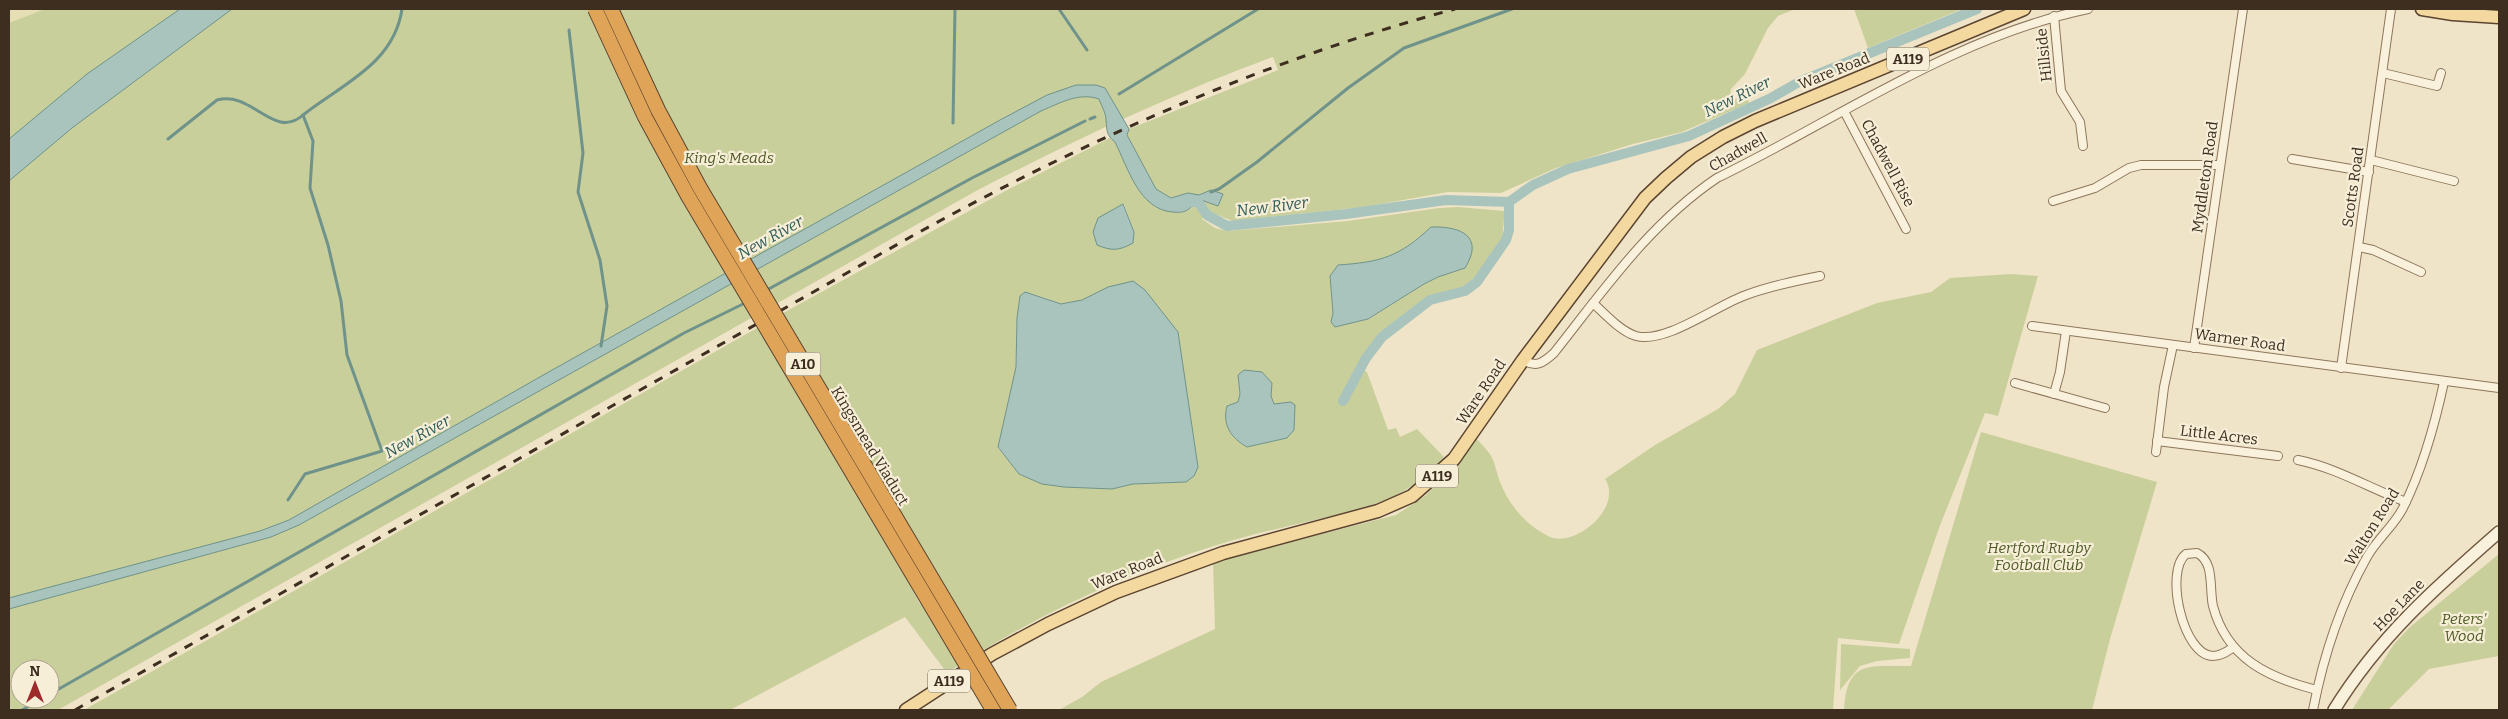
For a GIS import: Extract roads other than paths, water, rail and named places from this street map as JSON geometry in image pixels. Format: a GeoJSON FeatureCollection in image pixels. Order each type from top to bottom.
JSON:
{"type":"FeatureCollection","features":[{"type":"Feature","properties":{"kind":"highway","name":"Kingsmead Viaduct"},"geometry":{"type":"LineString","coordinates":[[596,9],[645,117],[688,196],[993,710]]}},
{"type":"Feature","properties":{"kind":"highway","name":"Kingsmead Viaduct"},"geometry":{"type":"LineString","coordinates":[[611,9],[658,110],[700,188],[1010,710]]}},
{"type":"Feature","properties":{"kind":"main road","name":"Ware Road"},"geometry":{"type":"LineString","coordinates":[[908,710],[992,654],[1048,624],[1116,592],[1223,553],[1378,511],[1412,496],[1454,459],[1523,360],[1631,214],[1660,183],[1692,157],[1723,137],[1755,121],[2024,9]]}},
{"type":"Feature","properties":{"kind":"main road"},"geometry":{"type":"LineString","coordinates":[[2422,9],[2452,14],[2499,17]]}},
{"type":"Feature","properties":{"kind":"street","name":"Hillside"},"geometry":{"type":"LineString","coordinates":[[2019,28],[2054,16],[2088,9]]}},
{"type":"Feature","properties":{"kind":"street","name":"Myddleton Road"},"geometry":{"type":"LineString","coordinates":[[2194,348],[2243,9]]}},
{"type":"Feature","properties":{"kind":"street","name":"Scotts Road"},"geometry":{"type":"LineString","coordinates":[[2341,368],[2391,9]]}},
{"type":"Feature","properties":{"kind":"street","name":"Hillside"},"geometry":{"type":"LineString","coordinates":[[2054,16],[2061,90],[2080,122],[2083,146]]}},
{"type":"Feature","properties":{"kind":"street","name":"Chadwell"},"geometry":{"type":"LineString","coordinates":[[1523,360],[1532,365],[1542,364],[1554,354],[1631,257],[1698,191],[1717,178],[1931,66],[2019,28]]}},
{"type":"Feature","properties":{"kind":"street"},"geometry":{"type":"LineString","coordinates":[[2383,73],[2437,86],[2441,73]]}},
{"type":"Feature","properties":{"kind":"street","name":"Chadwell Rise"},"geometry":{"type":"LineString","coordinates":[[1844,111],[1906,229]]}},
{"type":"Feature","properties":{"kind":"street"},"geometry":{"type":"LineString","coordinates":[[2292,159],[2369,172]]}},
{"type":"Feature","properties":{"kind":"street"},"geometry":{"type":"LineString","coordinates":[[2370,160],[2454,181]]}},
{"type":"Feature","properties":{"kind":"street"},"geometry":{"type":"LineString","coordinates":[[2053,201],[2096,188],[2129,168],[2141,165],[2220,165]]}},
{"type":"Feature","properties":{"kind":"street"},"geometry":{"type":"LineString","coordinates":[[2359,247],[2373,250],[2421,272]]}},
{"type":"Feature","properties":{"kind":"street"},"geometry":{"type":"LineString","coordinates":[[1593,303],[1630,334],[1653,336],[1670,332],[1744,295],[1820,276]]}},
{"type":"Feature","properties":{"kind":"street","name":"Warner Road"},"geometry":{"type":"LineString","coordinates":[[2032,326],[2444,382]]}},
{"type":"Feature","properties":{"kind":"street"},"geometry":{"type":"LineString","coordinates":[[2054,394],[2060,372],[2066,331]]}},
{"type":"Feature","properties":{"kind":"street","name":"Little Acres"},"geometry":{"type":"LineString","coordinates":[[2156,452],[2164,387],[2173,345]]}},
{"type":"Feature","properties":{"kind":"street"},"geometry":{"type":"LineString","coordinates":[[2444,382],[2499,388]]}},
{"type":"Feature","properties":{"kind":"street","name":"Walton Road"},"geometry":{"type":"LineString","coordinates":[[2313,710],[2334,632],[2354,582],[2375,544],[2396,520],[2406,502],[2433,427],[2444,382]]}},
{"type":"Feature","properties":{"kind":"street"},"geometry":{"type":"LineString","coordinates":[[2015,383],[2105,408]]}},
{"type":"Feature","properties":{"kind":"street","name":"Little Acres"},"geometry":{"type":"LineString","coordinates":[[2157,441],[2278,456]]}},
{"type":"Feature","properties":{"kind":"street"},"geometry":{"type":"LineString","coordinates":[[2298,460],[2335,470],[2369,487],[2406,502]]}},
{"type":"Feature","properties":{"kind":"street","name":"Hoe Lane"},"geometry":{"type":"LineString","coordinates":[[2334,710],[2350,685],[2400,622],[2499,532]]}},
{"type":"Feature","properties":{"kind":"street"},"geometry":{"type":"LineString","coordinates":[[2234,647],[2221,654],[2210,656],[2199,651],[2190,639],[2181,613],[2176,582],[2177,567],[2186,554],[2197,553],[2207,562],[2213,607],[2234,647],[2249,663],[2285,682],[2317,690]]}},
{"type":"Feature","properties":{"kind":"water"},"geometry":{"type":"Polygon","coordinates":[[[180,9],[232,9],[72,128],[9,181],[9,139],[87,74],[180,9]]]}},
{"type":"Feature","properties":{"kind":"water"},"geometry":{"type":"Polygon","coordinates":[[[1076,85],[1096,85],[1105,88],[1129,129],[1127,135],[1156,189],[1171,198],[1188,193],[1199,195],[1211,190],[1223,194],[1218,206],[1201,200],[1204,204],[1201,208],[1195,203],[1185,211],[1172,212],[1161,209],[1151,203],[1136,186],[1115,142],[1108,135],[1105,115],[1099,99],[1084,97],[1070,99],[1041,111],[299,525],[271,537],[9,609],[9,598],[260,531],[289,520],[545,374],[1000,120],[1047,95],[1076,85]]]}},
{"type":"Feature","properties":{"kind":"water"},"geometry":{"type":"Polygon","coordinates":[[[1123,204],[1134,232],[1133,243],[1123,248],[1115,249],[1097,245],[1093,232],[1098,218],[1123,204]]]}},
{"type":"Feature","properties":{"kind":"water"},"geometry":{"type":"Polygon","coordinates":[[[1431,227],[1451,228],[1460,231],[1471,241],[1470,257],[1465,268],[1424,284],[1368,319],[1335,327],[1331,322],[1333,313],[1330,276],[1338,265],[1378,260],[1389,256],[1409,245],[1431,227]]]}},
{"type":"Feature","properties":{"kind":"water"},"geometry":{"type":"Polygon","coordinates":[[[1133,281],[1145,290],[1178,332],[1198,467],[1194,476],[1186,482],[1133,484],[1112,489],[1042,484],[1019,474],[998,447],[1016,367],[1017,318],[1020,296],[1025,292],[1061,304],[1082,300],[1108,287],[1133,281]]]}},
{"type":"Feature","properties":{"kind":"water"},"geometry":{"type":"Polygon","coordinates":[[[1244,370],[1262,372],[1272,383],[1271,396],[1274,404],[1291,402],[1295,405],[1294,430],[1287,438],[1247,447],[1232,435],[1227,425],[1227,406],[1238,402],[1240,394],[1238,375],[1244,370]]]}},
{"type":"Feature","properties":{"kind":"waterway"},"geometry":{"type":"LineString","coordinates":[[288,500],[305,474],[382,451],[347,355],[341,301],[328,245],[310,188],[313,141],[303,115],[364,71],[377,59],[389,44],[397,28],[402,9]]}},
{"type":"Feature","properties":{"kind":"waterway"},"geometry":{"type":"LineString","coordinates":[[953,123],[955,9]]}},
{"type":"Feature","properties":{"kind":"waterway"},"geometry":{"type":"LineString","coordinates":[[1059,9],[1087,50]]}},
{"type":"Feature","properties":{"kind":"waterway"},"geometry":{"type":"LineString","coordinates":[[1119,94],[1258,9]]}},
{"type":"Feature","properties":{"kind":"waterway"},"geometry":{"type":"LineString","coordinates":[[1211,192],[1219,189],[1257,162],[1348,88],[1404,48],[1512,9]]}},
{"type":"Feature","properties":{"kind":"waterway","name":"New River"},"geometry":{"type":"LineString","coordinates":[[1192,202],[1198,202],[1207,215],[1227,226],[1346,214],[1446,200],[1509,202],[1533,185],[1568,169],[1689,136],[1771,98],[1799,82],[1977,9]]}},
{"type":"Feature","properties":{"kind":"waterway"},"geometry":{"type":"LineString","coordinates":[[569,30],[583,153],[578,192],[600,260],[607,306],[601,346]]}},
{"type":"Feature","properties":{"kind":"waterway"},"geometry":{"type":"LineString","coordinates":[[168,139],[217,100],[230,99],[241,102],[272,119],[282,122],[292,121],[303,115]]}},
{"type":"Feature","properties":{"kind":"waterway"},"geometry":{"type":"LineString","coordinates":[[1090,119],[1095,117]]}},
{"type":"Feature","properties":{"kind":"waterway"},"geometry":{"type":"LineString","coordinates":[[765,291],[972,178],[1085,121]]}},
{"type":"Feature","properties":{"kind":"waterway","name":"New River"},"geometry":{"type":"LineString","coordinates":[[1343,401],[1366,358],[1382,337],[1430,300],[1465,291],[1477,282],[1506,240],[1509,230],[1509,202]]}},
{"type":"Feature","properties":{"kind":"waterway"},"geometry":{"type":"LineString","coordinates":[[60,688],[684,333],[747,302]]}},
{"type":"Feature","properties":{"kind":"railway"},"geometry":{"type":"LineString","coordinates":[[75,710],[979,200],[1111,135],[1246,78],[1314,52],[1384,29],[1455,9]]}},
{"type":"Feature","properties":{"kind":"park label","name":"King's Meads"},"geometry":{"type":"Point","coordinates":[729,158]}},
{"type":"Feature","properties":{"kind":"park label","name":"Hertford Rugby Football Club"},"geometry":{"type":"Point","coordinates":[2039,556]}},
{"type":"Feature","properties":{"kind":"park label","name":"Peters' Wood"},"geometry":{"type":"Point","coordinates":[2464,628]}}]}
